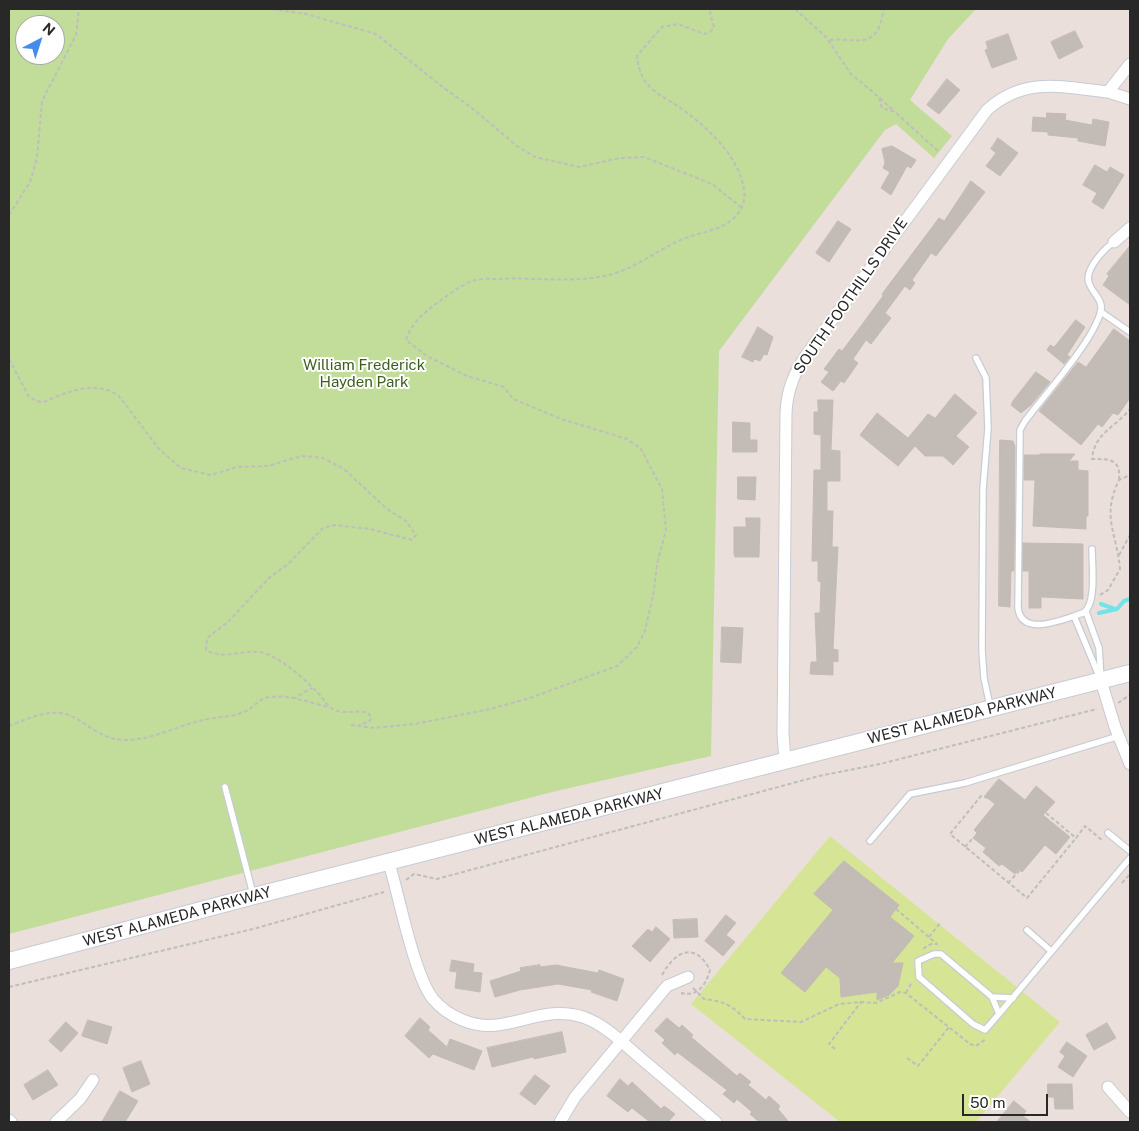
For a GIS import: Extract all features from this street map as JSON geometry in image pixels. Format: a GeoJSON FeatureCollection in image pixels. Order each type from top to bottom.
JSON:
{"type":"FeatureCollection","features":[{"type":"Feature","properties":{"kind":"main road","name":"WEST ALAMEDA PARKWAY"},"geometry":{"type":"LineString","coordinates":[[9,961],[254,896],[1130,673]]}},
{"type":"Feature","properties":{"kind":"street"},"geometry":{"type":"LineString","coordinates":[[1108,92],[1130,64]]}},
{"type":"Feature","properties":{"kind":"street","name":"SOUTH FOOTHILLS DRIVE"},"geometry":{"type":"LineString","coordinates":[[785,760],[783,734],[786,413],[788,393],[793,376],[807,354],[987,110],[1003,97],[1032,86],[1055,86],[1108,92],[1130,99]]}},
{"type":"Feature","properties":{"kind":"street"},"geometry":{"type":"LineString","coordinates":[[1114,242],[1130,228]]}},
{"type":"Feature","properties":{"kind":"street"},"geometry":{"type":"LineString","coordinates":[[1101,681],[1108,706],[1130,764]]}},
{"type":"Feature","properties":{"kind":"street"},"geometry":{"type":"LineString","coordinates":[[389,863],[422,979],[434,999],[451,1014],[472,1024],[497,1025],[547,1013],[572,1014],[594,1022],[621,1042],[716,1122]]}},
{"type":"Feature","properties":{"kind":"street"},"geometry":{"type":"LineString","coordinates":[[560,1122],[575,1097],[667,986],[688,977]]}},
{"type":"Feature","properties":{"kind":"street"},"geometry":{"type":"LineString","coordinates":[[56,1122],[80,1099],[93,1080]]}},
{"type":"Feature","properties":{"kind":"street"},"geometry":{"type":"LineString","coordinates":[[1108,1087],[1130,1112]]}},
{"type":"Feature","properties":{"kind":"lane"},"geometry":{"type":"LineString","coordinates":[[1086,612],[1036,625],[1024,621],[1019,611],[1020,430],[1025,420],[1084,343],[1101,312],[1101,302],[1089,283],[1088,275],[1096,262],[1114,242]]}},
{"type":"Feature","properties":{"kind":"lane"},"geometry":{"type":"LineString","coordinates":[[1101,312],[1130,332]]}},
{"type":"Feature","properties":{"kind":"lane"},"geometry":{"type":"LineString","coordinates":[[976,358],[986,378],[988,428],[983,488],[982,642],[984,678],[990,708]]}},
{"type":"Feature","properties":{"kind":"lane"},"geometry":{"type":"LineString","coordinates":[[1092,549],[1092,599],[1086,612],[1099,648],[1101,681]]}},
{"type":"Feature","properties":{"kind":"lane"},"geometry":{"type":"LineString","coordinates":[[1074,616],[1087,652],[1101,681]]}},
{"type":"Feature","properties":{"kind":"lane"},"geometry":{"type":"LineString","coordinates":[[870,841],[910,794],[965,782],[1119,736]]}},
{"type":"Feature","properties":{"kind":"lane"},"geometry":{"type":"LineString","coordinates":[[225,787],[254,896]]}},
{"type":"Feature","properties":{"kind":"lane"},"geometry":{"type":"LineString","coordinates":[[1108,833],[1130,851]]}},
{"type":"Feature","properties":{"kind":"lane"},"geometry":{"type":"LineString","coordinates":[[999,1014],[992,997],[941,954],[934,954],[918,961],[919,977],[973,1024],[985,1030],[999,1014],[1013,998],[1130,858]]}},
{"type":"Feature","properties":{"kind":"lane"},"geometry":{"type":"LineString","coordinates":[[1027,930],[1051,951]]}},
{"type":"Feature","properties":{"kind":"lane"},"geometry":{"type":"LineString","coordinates":[[992,997],[1013,998]]}},
{"type":"Feature","properties":{"kind":"path"},"geometry":{"type":"LineString","coordinates":[[9,215],[30,182],[37,158],[42,101],[76,35],[79,9]]}},
{"type":"Feature","properties":{"kind":"path"},"geometry":{"type":"LineString","coordinates":[[272,9],[306,14],[376,34],[472,108],[517,146],[535,157],[579,167],[620,158],[644,157],[712,184],[742,208]]}},
{"type":"Feature","properties":{"kind":"path"},"geometry":{"type":"LineString","coordinates":[[9,726],[34,716],[61,713],[74,718],[105,738],[135,740],[201,720],[244,712],[263,698],[272,696],[329,707],[339,712],[364,712],[371,717],[365,724],[351,726],[374,728],[415,724],[490,709],[530,698],[617,666],[637,647],[645,631],[654,591],[657,564],[666,530],[662,489],[642,449],[627,439],[561,418],[513,399],[504,387],[467,376],[427,356],[406,340],[410,328],[421,315],[442,299],[474,280],[518,278],[560,280],[605,276],[631,267],[683,239],[716,229],[734,218],[742,208],[744,191],[727,150],[686,112],[657,94],[639,73],[637,56],[662,27],[678,24],[704,34],[710,32],[714,26],[710,13],[712,9]]}},
{"type":"Feature","properties":{"kind":"path"},"geometry":{"type":"LineString","coordinates":[[795,9],[829,40],[851,74],[879,97],[938,152]]}},
{"type":"Feature","properties":{"kind":"path"},"geometry":{"type":"LineString","coordinates":[[829,40],[838,38],[861,41],[873,37],[878,30],[884,9]]}},
{"type":"Feature","properties":{"kind":"path"},"geometry":{"type":"LineString","coordinates":[[879,97],[882,108],[895,112]]}},
{"type":"Feature","properties":{"kind":"path"},"geometry":{"type":"LineString","coordinates":[[9,360],[29,397],[40,402],[69,392],[88,389],[106,388],[112,391],[119,396],[160,449],[181,468],[212,476],[237,467],[268,466],[304,456],[323,458],[344,469],[387,508],[406,521],[416,535],[412,540],[397,538],[370,528],[334,526],[323,528],[288,564],[269,578],[228,622],[207,638],[206,650],[211,654],[265,653],[293,670],[329,707]]}},
{"type":"Feature","properties":{"kind":"path"},"geometry":{"type":"LineString","coordinates":[[1100,603],[1100,595],[1108,590],[1120,569],[1119,556],[1110,521],[1109,505],[1119,480],[1120,470],[1115,462],[1108,459],[1092,460],[1093,447],[1114,422],[1123,418],[1130,409]]}},
{"type":"Feature","properties":{"kind":"path"},"geometry":{"type":"LineString","coordinates":[[1119,480],[1130,475]]}},
{"type":"Feature","properties":{"kind":"path"},"geometry":{"type":"LineString","coordinates":[[1119,556],[1130,536]]}},
{"type":"Feature","properties":{"kind":"path"},"geometry":{"type":"LineString","coordinates":[[293,699],[312,688]]}},
{"type":"Feature","properties":{"kind":"path"},"geometry":{"type":"LineString","coordinates":[[9,987],[253,929],[357,901],[397,888],[414,874],[437,879],[820,776],[880,764],[1108,706],[1122,702],[1130,695]]}},
{"type":"Feature","properties":{"kind":"path"},"geometry":{"type":"LineString","coordinates":[[988,798],[981,796],[950,834],[1027,898],[1085,826],[1107,845]]}},
{"type":"Feature","properties":{"kind":"path"},"geometry":{"type":"LineString","coordinates":[[1046,813],[1076,838]]}},
{"type":"Feature","properties":{"kind":"path"},"geometry":{"type":"LineString","coordinates":[[965,847],[973,838]]}},
{"type":"Feature","properties":{"kind":"path"},"geometry":{"type":"LineString","coordinates":[[1008,883],[1020,870]]}},
{"type":"Feature","properties":{"kind":"path"},"geometry":{"type":"LineString","coordinates":[[896,909],[937,944],[931,944],[919,952]]}},
{"type":"Feature","properties":{"kind":"path"},"geometry":{"type":"LineString","coordinates":[[929,937],[941,922]]}},
{"type":"Feature","properties":{"kind":"path"},"geometry":{"type":"LineString","coordinates":[[906,993],[911,988],[912,980]]}},
{"type":"Feature","properties":{"kind":"path"},"geometry":{"type":"LineString","coordinates":[[835,1049],[829,1044],[862,1002]]}},
{"type":"Feature","properties":{"kind":"path"},"geometry":{"type":"LineString","coordinates":[[907,1058],[918,1066],[949,1027]]}},
{"type":"Feature","properties":{"kind":"green space","name":"William Frederick Hayden Park"},"geometry":{"type":"Polygon","coordinates":[[[9,9],[976,9],[948,39],[910,100],[952,136],[934,158],[896,124],[885,130],[719,351],[711,756],[556,791],[9,934],[9,9]]]}},
{"type":"Feature","properties":{"kind":"green space"},"geometry":{"type":"Polygon","coordinates":[[[830,836],[1060,1022],[976,1122],[840,1122],[691,1004],[830,836]]]}},
{"type":"Feature","properties":{"kind":"building"},"geometry":{"type":"Polygon","coordinates":[[[1075,31],[1083,47],[1059,59],[1051,42],[1075,31]]]}},
{"type":"Feature","properties":{"kind":"building"},"geometry":{"type":"Polygon","coordinates":[[[1008,34],[1017,59],[992,68],[985,50],[988,49],[986,42],[1008,34]]]}},
{"type":"Feature","properties":{"kind":"building"},"geometry":{"type":"Polygon","coordinates":[[[947,79],[960,90],[939,114],[927,105],[947,79]]]}},
{"type":"Feature","properties":{"kind":"building"},"geometry":{"type":"Polygon","coordinates":[[[1047,113],[1066,114],[1065,120],[1092,125],[1093,119],[1109,122],[1105,146],[1078,141],[1078,138],[1048,135],[1048,132],[1032,131],[1033,117],[1046,118],[1047,113]]]}},
{"type":"Feature","properties":{"kind":"building"},"geometry":{"type":"Polygon","coordinates":[[[998,138],[1018,153],[1000,176],[986,166],[996,153],[991,149],[998,138]]]}},
{"type":"Feature","properties":{"kind":"building"},"geometry":{"type":"Polygon","coordinates":[[[892,146],[916,160],[911,168],[907,166],[891,195],[881,188],[890,172],[883,168],[885,163],[882,149],[892,146]]]}},
{"type":"Feature","properties":{"kind":"building"},"geometry":{"type":"Polygon","coordinates":[[[1095,165],[1107,172],[1110,167],[1124,175],[1103,209],[1092,202],[1097,193],[1083,185],[1095,165]]]}},
{"type":"Feature","properties":{"kind":"building"},"geometry":{"type":"Polygon","coordinates":[[[971,181],[985,192],[936,256],[931,253],[912,280],[915,283],[910,290],[905,286],[885,313],[891,318],[871,344],[866,340],[853,359],[858,363],[844,383],[841,381],[833,391],[821,382],[829,372],[824,369],[839,349],[842,351],[858,330],[883,296],[882,294],[939,218],[944,221],[971,181]]]}},
{"type":"Feature","properties":{"kind":"building"},"geometry":{"type":"Polygon","coordinates":[[[838,221],[851,229],[829,262],[816,253],[838,221]]]}},
{"type":"Feature","properties":{"kind":"building"},"geometry":{"type":"Polygon","coordinates":[[[1130,246],[1130,305],[1103,285],[1109,276],[1107,274],[1130,246]]]}},
{"type":"Feature","properties":{"kind":"building"},"geometry":{"type":"Polygon","coordinates":[[[1076,320],[1085,327],[1067,355],[1070,357],[1064,364],[1047,350],[1050,345],[1054,347],[1076,320]]]}},
{"type":"Feature","properties":{"kind":"building"},"geometry":{"type":"Polygon","coordinates":[[[758,327],[773,337],[767,355],[764,354],[760,361],[754,359],[753,362],[742,357],[758,327]]]}},
{"type":"Feature","properties":{"kind":"building"},"geometry":{"type":"Polygon","coordinates":[[[1114,329],[1130,341],[1130,398],[1118,415],[1113,413],[1102,427],[1098,424],[1081,445],[1039,411],[1078,362],[1086,367],[1114,329]]]}},
{"type":"Feature","properties":{"kind":"building"},"geometry":{"type":"Polygon","coordinates":[[[1036,372],[1050,382],[1031,405],[1021,413],[1011,405],[1036,372]]]}},
{"type":"Feature","properties":{"kind":"building"},"geometry":{"type":"Polygon","coordinates":[[[955,394],[977,413],[956,436],[969,447],[953,465],[943,456],[925,456],[915,446],[898,466],[860,435],[877,413],[908,438],[928,414],[935,418],[955,394]]]}},
{"type":"Feature","properties":{"kind":"building"},"geometry":{"type":"Polygon","coordinates":[[[818,400],[833,400],[831,450],[840,451],[840,481],[827,481],[827,511],[833,511],[832,547],[838,547],[833,649],[838,650],[838,662],[833,661],[833,675],[810,674],[811,662],[817,662],[815,613],[820,613],[821,582],[818,581],[818,561],[812,561],[814,470],[821,470],[821,435],[814,434],[814,412],[818,412],[818,400]]]}},
{"type":"Feature","properties":{"kind":"building"},"geometry":{"type":"Polygon","coordinates":[[[733,422],[750,423],[750,440],[757,440],[757,452],[733,452],[733,422]]]}},
{"type":"Feature","properties":{"kind":"building"},"geometry":{"type":"Polygon","coordinates":[[[1000,440],[1013,441],[1015,447],[1014,571],[1011,571],[1010,607],[999,606],[1000,440]]]}},
{"type":"Feature","properties":{"kind":"building"},"geometry":{"type":"Polygon","coordinates":[[[1075,454],[1069,461],[1078,461],[1078,470],[1088,471],[1088,516],[1086,516],[1086,529],[1033,526],[1035,480],[1024,480],[1024,455],[1075,454]]]}},
{"type":"Feature","properties":{"kind":"building"},"geometry":{"type":"Polygon","coordinates":[[[738,477],[756,477],[755,500],[738,499],[738,477]]]}},
{"type":"Feature","properties":{"kind":"building"},"geometry":{"type":"Polygon","coordinates":[[[746,518],[760,518],[759,557],[735,557],[734,554],[734,527],[746,527],[746,518]]]}},
{"type":"Feature","properties":{"kind":"building"},"geometry":{"type":"Polygon","coordinates":[[[1023,543],[1083,544],[1083,599],[1041,597],[1041,608],[1029,608],[1029,571],[1023,571],[1023,543]]]}},
{"type":"Feature","properties":{"kind":"building"},"geometry":{"type":"Polygon","coordinates":[[[722,627],[743,628],[741,663],[721,662],[722,627]]]}},
{"type":"Feature","properties":{"kind":"building"},"geometry":{"type":"Polygon","coordinates":[[[999,779],[1025,800],[1036,786],[1055,802],[1043,815],[1070,837],[1056,854],[1045,845],[1022,872],[1019,869],[1015,874],[1002,864],[999,866],[983,852],[986,848],[973,838],[977,833],[974,830],[995,804],[985,796],[999,779]]]}},
{"type":"Feature","properties":{"kind":"building"},"geometry":{"type":"Polygon","coordinates":[[[844,861],[899,905],[890,917],[914,936],[892,963],[903,963],[898,986],[889,995],[877,1000],[877,992],[841,997],[840,978],[826,967],[805,992],[781,973],[833,910],[814,894],[844,861]]]}},
{"type":"Feature","properties":{"kind":"building"},"geometry":{"type":"Polygon","coordinates":[[[726,915],[736,923],[726,935],[735,942],[723,956],[705,941],[726,915]]]}},
{"type":"Feature","properties":{"kind":"building"},"geometry":{"type":"Polygon","coordinates":[[[697,919],[698,937],[674,938],[673,920],[697,919]]]}},
{"type":"Feature","properties":{"kind":"building"},"geometry":{"type":"Polygon","coordinates":[[[656,927],[670,939],[650,962],[632,946],[648,929],[652,932],[656,927]]]}},
{"type":"Feature","properties":{"kind":"building"},"geometry":{"type":"Polygon","coordinates":[[[452,960],[474,964],[473,972],[482,973],[480,992],[455,988],[457,972],[450,971],[452,960]]]}},
{"type":"Feature","properties":{"kind":"building"},"geometry":{"type":"Polygon","coordinates":[[[540,965],[540,967],[556,965],[598,973],[599,970],[624,979],[617,1001],[591,992],[592,990],[558,984],[520,990],[495,997],[490,981],[521,971],[520,968],[540,965]]]}},
{"type":"Feature","properties":{"kind":"building"},"geometry":{"type":"Polygon","coordinates":[[[420,1018],[430,1027],[428,1030],[447,1047],[450,1039],[482,1051],[474,1070],[433,1054],[429,1058],[405,1036],[420,1018]]]}},
{"type":"Feature","properties":{"kind":"building"},"geometry":{"type":"Polygon","coordinates":[[[667,1018],[679,1028],[682,1025],[693,1035],[691,1037],[737,1076],[740,1073],[751,1082],[748,1085],[766,1100],[769,1096],[780,1106],[778,1109],[789,1122],[759,1122],[750,1114],[752,1112],[737,1099],[734,1103],[723,1094],[727,1090],[677,1052],[675,1055],[662,1043],[665,1040],[655,1031],[667,1018]]]}},
{"type":"Feature","properties":{"kind":"building"},"geometry":{"type":"Polygon","coordinates":[[[88,1020],[112,1027],[107,1044],[82,1036],[88,1020]]]}},
{"type":"Feature","properties":{"kind":"building"},"geometry":{"type":"Polygon","coordinates":[[[66,1022],[78,1033],[61,1052],[49,1041],[66,1022]]]}},
{"type":"Feature","properties":{"kind":"building"},"geometry":{"type":"Polygon","coordinates":[[[1107,1023],[1116,1038],[1094,1050],[1086,1035],[1107,1023]]]}},
{"type":"Feature","properties":{"kind":"building"},"geometry":{"type":"Polygon","coordinates":[[[562,1032],[566,1052],[534,1059],[533,1057],[492,1067],[487,1048],[562,1032]]]}},
{"type":"Feature","properties":{"kind":"building"},"geometry":{"type":"Polygon","coordinates":[[[1067,1042],[1087,1056],[1073,1077],[1058,1067],[1065,1056],[1060,1052],[1067,1042]]]}},
{"type":"Feature","properties":{"kind":"building"},"geometry":{"type":"Polygon","coordinates":[[[141,1061],[150,1084],[132,1092],[123,1068],[141,1061]]]}},
{"type":"Feature","properties":{"kind":"building"},"geometry":{"type":"Polygon","coordinates":[[[48,1070],[58,1085],[33,1100],[24,1085],[48,1070]]]}},
{"type":"Feature","properties":{"kind":"building"},"geometry":{"type":"Polygon","coordinates":[[[535,1075],[550,1086],[535,1105],[520,1094],[535,1075]]]}},
{"type":"Feature","properties":{"kind":"building"},"geometry":{"type":"Polygon","coordinates":[[[620,1079],[628,1086],[632,1082],[661,1109],[664,1106],[675,1114],[668,1122],[650,1122],[632,1108],[628,1112],[607,1096],[620,1079]]]}},
{"type":"Feature","properties":{"kind":"building"},"geometry":{"type":"Polygon","coordinates":[[[1048,1084],[1072,1084],[1073,1109],[1055,1109],[1054,1097],[1048,1097],[1048,1084]]]}},
{"type":"Feature","properties":{"kind":"building"},"geometry":{"type":"Polygon","coordinates":[[[120,1091],[138,1101],[125,1122],[102,1122],[120,1091]]]}},
{"type":"Feature","properties":{"kind":"building"},"geometry":{"type":"Polygon","coordinates":[[[1014,1101],[1026,1111],[1023,1116],[1031,1122],[997,1122],[1014,1101]]]}},
{"type":"Feature","properties":{"kind":"waterway"},"geometry":{"type":"LineString","coordinates":[[1099,613],[1117,609],[1124,601],[1130,599]]}},
{"type":"Feature","properties":{"kind":"waterway"},"geometry":{"type":"LineString","coordinates":[[1101,604],[1115,609]]}}]}
